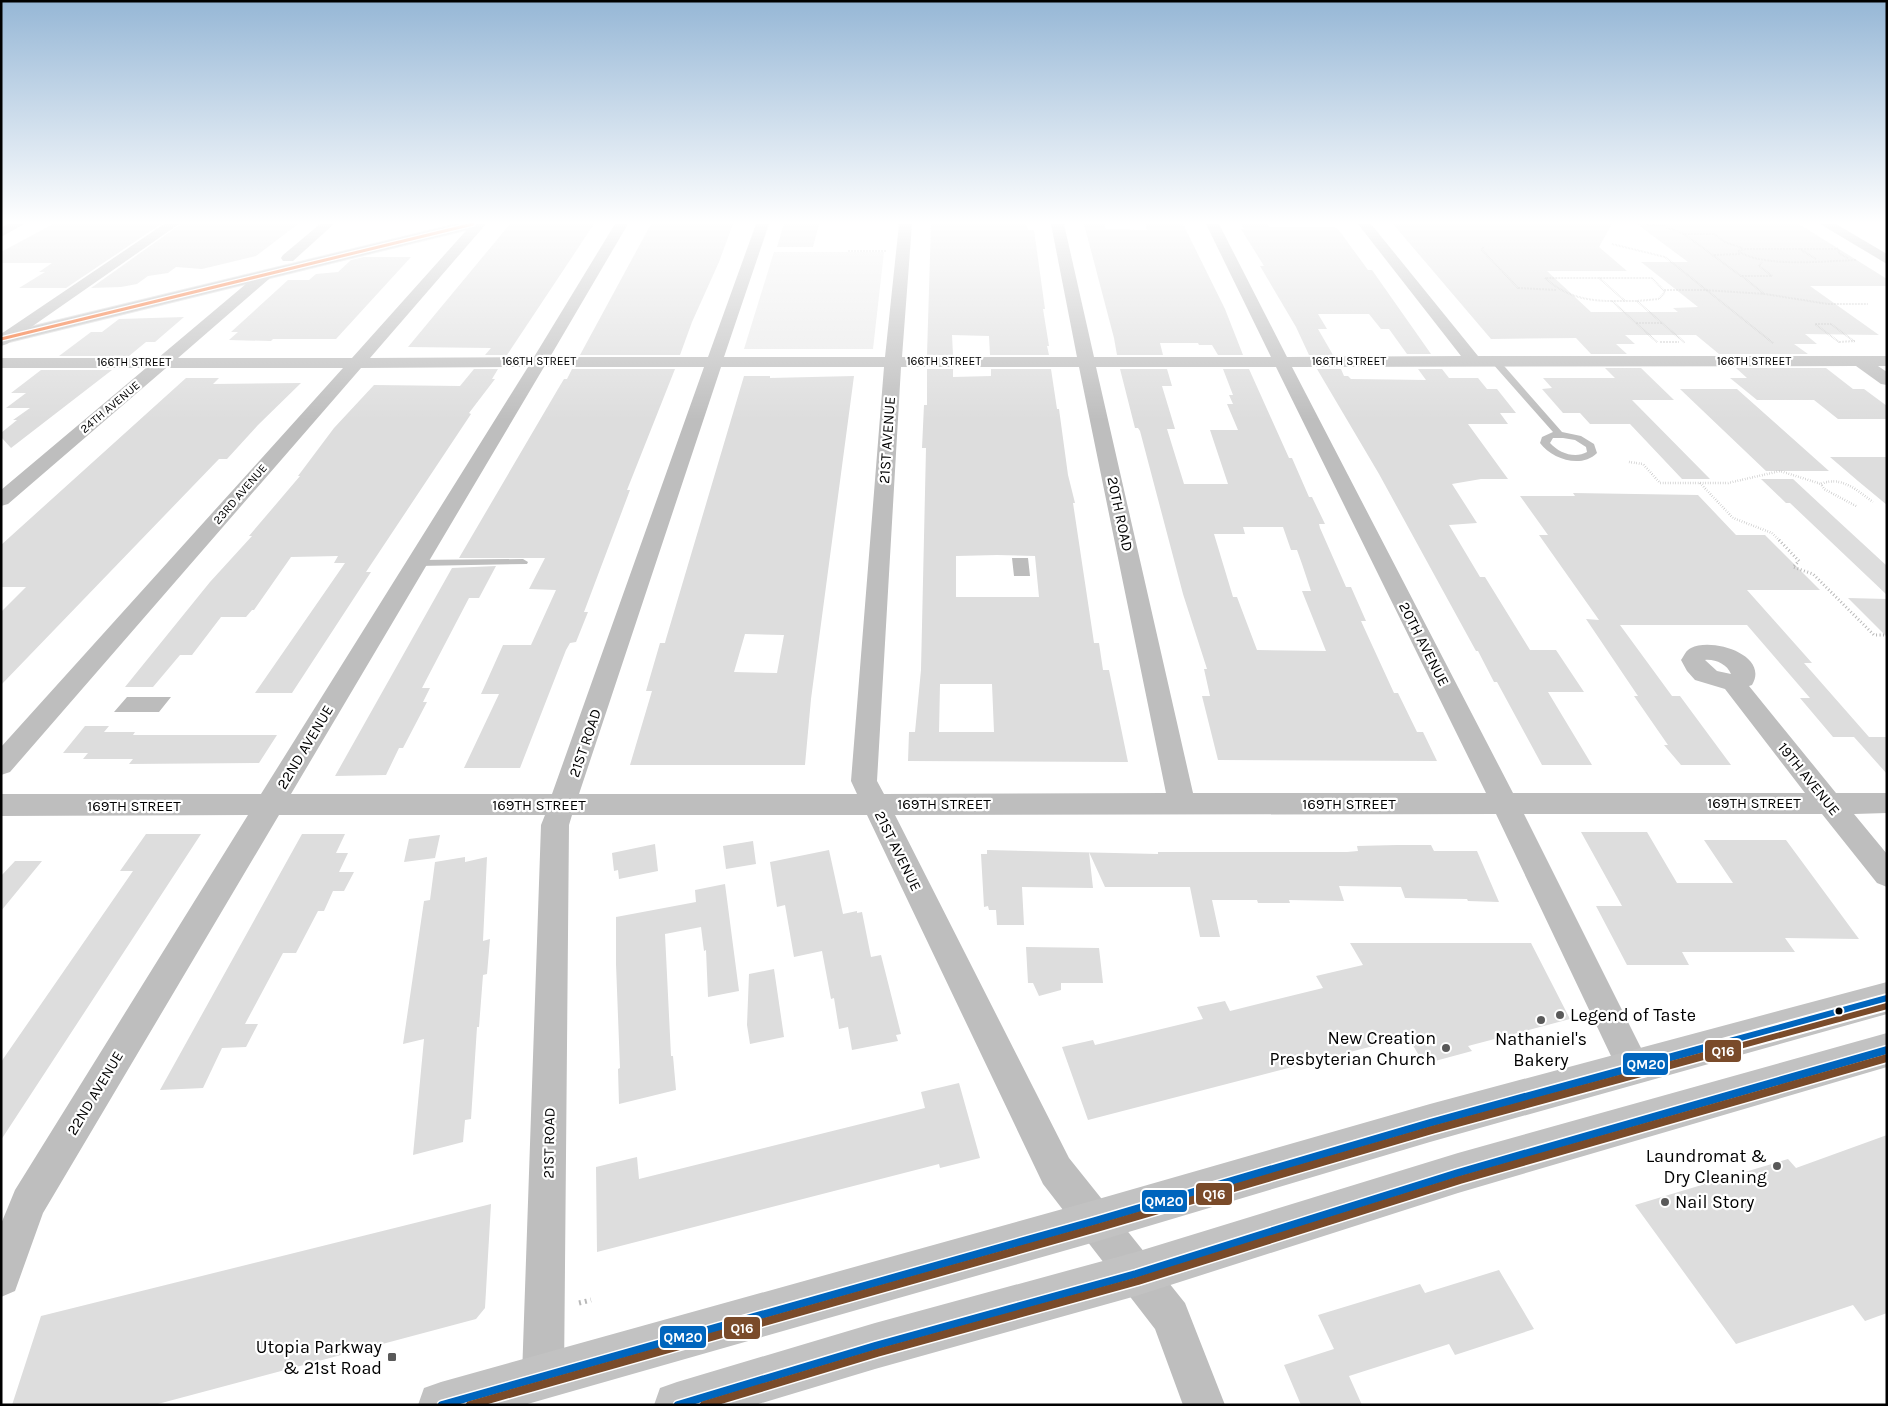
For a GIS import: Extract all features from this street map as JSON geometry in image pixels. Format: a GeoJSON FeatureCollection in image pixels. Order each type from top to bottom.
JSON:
{"type":"FeatureCollection","features":[{"type":"Feature","properties":{"kind":"main road"},"geometry":{"type":"LineString","coordinates":[[2,336],[30,321],[159,290]]}},
{"type":"Feature","properties":{"kind":"main road"},"geometry":{"type":"LineString","coordinates":[[2,336],[205,290]]}},
{"type":"Feature","properties":{"kind":"main road"},"geometry":{"type":"LineString","coordinates":[[441,1405],[1095,1222],[1335,1152],[1430,1122],[1887,998]]}},
{"type":"Feature","properties":{"kind":"main road"},"geometry":{"type":"LineString","coordinates":[[677,1405],[875,1346],[1136,1274],[1458,1172],[1887,1050]]}},
{"type":"Feature","properties":{"kind":"street"},"geometry":{"type":"LineString","coordinates":[[30,321],[76,290]]}},
{"type":"Feature","properties":{"kind":"street","name":"24TH AVENUE"},"geometry":{"type":"LineString","coordinates":[[1,500],[248,290]]}},
{"type":"Feature","properties":{"kind":"street","name":"23RD AVENUE"},"geometry":{"type":"LineString","coordinates":[[1,765],[421,290]]}},
{"type":"Feature","properties":{"kind":"street","name":"22ND AVENUE"},"geometry":{"type":"LineString","coordinates":[[1,1276],[28,1203],[582,290]]}},
{"type":"Feature","properties":{"kind":"street","name":"21ST ROAD"},"geometry":{"type":"LineString","coordinates":[[543,1376],[555,825],[739,290]]}},
{"type":"Feature","properties":{"kind":"street","name":"21ST AVENUE"},"geometry":{"type":"LineString","coordinates":[[899,290],[864,781],[1056,1172],[1171,1317],[1204,1405]]}},
{"type":"Feature","properties":{"kind":"street","name":"20TH ROAD"},"geometry":{"type":"LineString","coordinates":[[1071,290],[1182,805]]}},
{"type":"Feature","properties":{"kind":"street","name":"20TH AVENUE"},"geometry":{"type":"LineString","coordinates":[[1245,290],[1505,804],[1633,1066]]}},
{"type":"Feature","properties":{"kind":"street"},"geometry":{"type":"LineString","coordinates":[[1417,290],[1474,361]]}},
{"type":"Feature","properties":{"kind":"street","name":"166TH STREET"},"geometry":{"type":"LineString","coordinates":[[1,363],[357,361],[1887,361]]}},
{"type":"Feature","properties":{"kind":"street"},"geometry":{"type":"LineString","coordinates":[[1860,361],[1887,380]]}},
{"type":"Feature","properties":{"kind":"street","name":"19TH AVENUE"},"geometry":{"type":"LineString","coordinates":[[1732,682],[1887,875]]}},
{"type":"Feature","properties":{"kind":"street","name":"169TH STREET"},"geometry":{"type":"LineString","coordinates":[[1,806],[1887,803]]}},
{"type":"Feature","properties":{"kind":"lane"},"geometry":{"type":"LineString","coordinates":[[1495,361],[1559,434]]}},
{"type":"Feature","properties":{"kind":"lane"},"geometry":{"type":"LineString","coordinates":[[418,562],[523,562]]}},
{"type":"Feature","properties":{"kind":"path"},"geometry":{"type":"LineString","coordinates":[[1526,290],[1557,290],[1585,299],[1612,301],[1659,299],[1665,295],[1664,290],[1704,290],[1765,294],[1828,304],[1868,304]]}},
{"type":"Feature","properties":{"kind":"path"},"geometry":{"type":"LineString","coordinates":[[1612,290],[1625,301]]}},
{"type":"Feature","properties":{"kind":"path"},"geometry":{"type":"LineString","coordinates":[[1704,290],[1774,344]]}},
{"type":"Feature","properties":{"kind":"path"},"geometry":{"type":"LineString","coordinates":[[1759,290],[1765,294]]}},
{"type":"Feature","properties":{"kind":"path"},"geometry":{"type":"LineString","coordinates":[[1612,301],[1657,342]]}},
{"type":"Feature","properties":{"kind":"path"},"geometry":{"type":"LineString","coordinates":[[1637,301],[1685,343]]}},
{"type":"Feature","properties":{"kind":"path"},"geometry":{"type":"LineString","coordinates":[[1636,323],[1663,323]]}},
{"type":"Feature","properties":{"kind":"path"},"geometry":{"type":"LineString","coordinates":[[1839,342],[1815,324],[1831,324],[1855,342]]}},
{"type":"Feature","properties":{"kind":"path"},"geometry":{"type":"LineString","coordinates":[[1629,462],[1644,464],[1660,483],[1728,483],[1780,471],[1821,484],[1824,489],[1856,506]]}},
{"type":"Feature","properties":{"kind":"path"},"geometry":{"type":"LineString","coordinates":[[1821,484],[1834,480],[1849,484],[1873,502]]}},
{"type":"Feature","properties":{"kind":"path"},"geometry":{"type":"LineString","coordinates":[[1700,483],[1732,518],[1772,533],[1800,561],[1792,567],[1813,574],[1874,635],[1887,635]]}},
{"type":"Feature","properties":{"kind":"path"},"geometry":{"type":"LineString","coordinates":[[579,1303],[591,1300]]}},
{"type":"Feature","properties":{"kind":"shaded area"},"geometry":{"type":"Polygon","coordinates":[[[762,290],[880,290],[873,349],[744,349],[762,290]]]}},
{"type":"Feature","properties":{"kind":"shaded area"},"geometry":{"type":"Polygon","coordinates":[[[1012,558],[1028,558],[1030,576],[1014,576],[1012,558]]]}},
{"type":"Feature","properties":{"kind":"shaded area"},"geometry":{"type":"Polygon","coordinates":[[[127,697],[171,697],[159,712],[114,712],[127,697]]]}},
{"type":"Feature","properties":{"kind":"building"},"geometry":{"type":"Polygon","coordinates":[[[277,290],[381,290],[336,339],[229,340],[238,332],[231,332],[277,290]]]}},
{"type":"Feature","properties":{"kind":"building"},"geometry":{"type":"Polygon","coordinates":[[[456,290],[550,290],[507,355],[485,355],[491,348],[408,347],[456,290]]]}},
{"type":"Feature","properties":{"kind":"building"},"geometry":{"type":"Polygon","coordinates":[[[615,290],[707,290],[680,355],[580,355],[615,290]]]}},
{"type":"Feature","properties":{"kind":"building"},"geometry":{"type":"Polygon","coordinates":[[[929,290],[1042,290],[1049,355],[990,355],[989,336],[952,335],[953,355],[927,355],[929,290]]]}},
{"type":"Feature","properties":{"kind":"building"},"geometry":{"type":"Polygon","coordinates":[[[1101,290],[1215,290],[1243,355],[1218,355],[1212,345],[1160,343],[1163,355],[1117,355],[1101,290]]]}},
{"type":"Feature","properties":{"kind":"building"},"geometry":{"type":"Polygon","coordinates":[[[1274,290],[1386,290],[1431,354],[1407,354],[1389,329],[1381,329],[1369,314],[1318,314],[1327,329],[1318,329],[1333,355],[1309,355],[1296,327],[1274,290]]]}},
{"type":"Feature","properties":{"kind":"building"},"geometry":{"type":"Polygon","coordinates":[[[1449,290],[1567,290],[1591,312],[1678,312],[1673,308],[1698,307],[1676,290],[1815,290],[1879,335],[1805,334],[1817,344],[1794,344],[1808,354],[1719,354],[1696,335],[1625,335],[1635,344],[1616,344],[1627,354],[1591,354],[1576,338],[1491,339],[1449,290]]]}},
{"type":"Feature","properties":{"kind":"building"},"geometry":{"type":"Polygon","coordinates":[[[184,317],[155,342],[146,342],[129,356],[59,356],[91,332],[102,332],[119,319],[184,317]]]}},
{"type":"Feature","properties":{"kind":"building"},"geometry":{"type":"Polygon","coordinates":[[[1605,368],[1641,368],[1674,400],[1632,400],[1710,479],[1682,479],[1630,424],[1590,424],[1580,413],[1563,413],[1542,389],[1552,388],[1543,378],[1615,378],[1605,368]]]}},
{"type":"Feature","properties":{"kind":"building"},"geometry":{"type":"Polygon","coordinates":[[[1736,368],[1826,368],[1853,389],[1864,389],[1887,406],[1887,419],[1838,419],[1814,400],[1757,400],[1730,378],[1747,378],[1736,368]]]}},
{"type":"Feature","properties":{"kind":"building"},"geometry":{"type":"Polygon","coordinates":[[[474,369],[498,369],[492,379],[495,379],[469,413],[471,414],[366,572],[371,572],[292,693],[255,693],[345,563],[334,563],[338,556],[291,557],[254,610],[246,617],[221,617],[192,655],[180,655],[153,687],[125,687],[210,582],[252,536],[249,536],[300,476],[298,476],[334,428],[374,385],[460,386],[474,369]]]}},
{"type":"Feature","properties":{"kind":"building"},"geometry":{"type":"Polygon","coordinates":[[[572,369],[675,369],[627,490],[630,490],[584,612],[588,612],[576,642],[570,643],[566,650],[520,768],[464,768],[499,694],[481,694],[503,645],[531,645],[556,590],[529,589],[545,558],[459,558],[558,389],[564,379],[567,379],[572,369]]]}},
{"type":"Feature","properties":{"kind":"building"},"geometry":{"type":"Polygon","coordinates":[[[927,369],[953,369],[953,377],[991,376],[991,369],[1051,369],[1057,409],[1059,409],[1068,475],[1075,503],[1073,503],[1094,643],[1099,643],[1103,670],[1109,670],[1128,762],[908,761],[909,732],[915,732],[921,670],[926,448],[922,448],[924,405],[927,405],[927,369]],[[956,556],[956,597],[1039,597],[1035,556],[956,556]],[[940,684],[939,732],[994,732],[992,684],[940,684]]]}},
{"type":"Feature","properties":{"kind":"building"},"geometry":{"type":"Polygon","coordinates":[[[1120,369],[1167,369],[1172,386],[1162,386],[1175,429],[1167,429],[1184,484],[1228,484],[1210,430],[1238,430],[1227,404],[1233,404],[1229,395],[1233,395],[1223,369],[1249,369],[1289,458],[1292,458],[1309,497],[1312,497],[1325,524],[1319,524],[1320,528],[1346,587],[1351,587],[1366,621],[1361,621],[1394,693],[1398,693],[1417,732],[1423,732],[1437,761],[1218,760],[1202,696],[1210,696],[1204,669],[1207,669],[1183,594],[1140,431],[1138,428],[1135,428],[1120,369]],[[1243,527],[1245,534],[1214,534],[1233,597],[1237,597],[1257,650],[1326,651],[1302,591],[1311,591],[1302,564],[1297,550],[1291,550],[1283,527],[1243,527]]]}},
{"type":"Feature","properties":{"kind":"building"},"geometry":{"type":"Polygon","coordinates":[[[1317,369],[1341,369],[1344,376],[1348,376],[1351,379],[1426,380],[1418,369],[1442,369],[1449,378],[1478,378],[1487,389],[1497,389],[1516,413],[1500,413],[1508,424],[1468,424],[1508,479],[1481,479],[1452,484],[1477,523],[1449,525],[1480,577],[1485,577],[1530,650],[1556,650],[1584,692],[1548,692],[1592,765],[1542,765],[1497,682],[1494,682],[1478,651],[1476,651],[1379,474],[1317,369]]]}},
{"type":"Feature","properties":{"kind":"building"},"geometry":{"type":"Polygon","coordinates":[[[41,370],[112,370],[11,448],[1,437],[1,433],[17,420],[13,420],[30,408],[6,408],[26,393],[11,393],[41,370]]]}},
{"type":"Feature","properties":{"kind":"building"},"geometry":{"type":"Polygon","coordinates":[[[744,376],[770,376],[770,378],[854,376],[811,699],[805,765],[630,765],[652,691],[646,691],[660,643],[665,643],[744,376]],[[745,634],[734,672],[777,673],[784,635],[745,634]]]}},
{"type":"Feature","properties":{"kind":"building"},"geometry":{"type":"Polygon","coordinates":[[[186,378],[219,378],[213,384],[301,383],[258,425],[227,459],[219,459],[1,685],[1,612],[26,587],[1,587],[1,545],[186,378]]]}},
{"type":"Feature","properties":{"kind":"building"},"geometry":{"type":"Polygon","coordinates":[[[1680,389],[1737,389],[1829,471],[1766,471],[1680,389]]]}},
{"type":"Feature","properties":{"kind":"building"},"geometry":{"type":"Polygon","coordinates":[[[1830,457],[1887,457],[1887,505],[1858,481],[1830,457]]]}},
{"type":"Feature","properties":{"kind":"building"},"geometry":{"type":"Polygon","coordinates":[[[1761,479],[1793,479],[1887,566],[1887,595],[1790,503],[1786,503],[1761,479]]]}},
{"type":"Feature","properties":{"kind":"building"},"geometry":{"type":"Polygon","coordinates":[[[1573,493],[1698,495],[1736,535],[1765,535],[1820,590],[1747,590],[1812,663],[1804,663],[1869,737],[1833,737],[1800,698],[1810,698],[1747,625],[1620,625],[1672,696],[1680,696],[1731,765],[1681,765],[1664,745],[1668,745],[1634,696],[1638,696],[1586,619],[1599,620],[1539,535],[1548,535],[1520,496],[1575,496],[1573,493]]]}},
{"type":"Feature","properties":{"kind":"building"},"geometry":{"type":"Polygon","coordinates":[[[496,566],[479,598],[469,598],[422,688],[430,688],[423,702],[427,702],[403,748],[399,748],[386,775],[335,776],[452,568],[496,566]]]}},
{"type":"Feature","properties":{"kind":"building"},"geometry":{"type":"Polygon","coordinates":[[[1848,598],[1887,599],[1887,637],[1848,598]]]}},
{"type":"Feature","properties":{"kind":"building"},"geometry":{"type":"Polygon","coordinates":[[[85,726],[109,726],[104,732],[135,732],[133,735],[277,735],[259,763],[129,764],[133,759],[83,759],[88,753],[63,753],[85,726]]]}},
{"type":"Feature","properties":{"kind":"building"},"geometry":{"type":"Polygon","coordinates":[[[1854,737],[1887,737],[1887,774],[1854,737]]]}},
{"type":"Feature","properties":{"kind":"building"},"geometry":{"type":"Polygon","coordinates":[[[1581,832],[1647,832],[1677,883],[1733,883],[1704,840],[1786,840],[1859,939],[1785,938],[1795,952],[1682,952],[1689,965],[1627,965],[1596,906],[1622,906],[1581,832]]]}},
{"type":"Feature","properties":{"kind":"building"},"geometry":{"type":"Polygon","coordinates":[[[146,834],[201,834],[1,1140],[1,1062],[133,871],[120,871],[146,834]]]}},
{"type":"Feature","properties":{"kind":"building"},"geometry":{"type":"Polygon","coordinates":[[[302,834],[345,834],[336,853],[348,853],[339,872],[354,872],[344,891],[333,891],[324,911],[318,911],[296,953],[283,953],[245,1024],[258,1024],[246,1047],[222,1048],[203,1088],[160,1090],[302,834]]]}},
{"type":"Feature","properties":{"kind":"building"},"geometry":{"type":"Polygon","coordinates":[[[440,835],[435,858],[404,862],[409,839],[440,835]]]}},
{"type":"Feature","properties":{"kind":"building"},"geometry":{"type":"Polygon","coordinates":[[[753,841],[756,864],[726,869],[723,846],[753,841]]]}},
{"type":"Feature","properties":{"kind":"building"},"geometry":{"type":"Polygon","coordinates":[[[655,844],[658,871],[619,879],[618,870],[614,871],[612,853],[655,844]]]}},
{"type":"Feature","properties":{"kind":"building"},"geometry":{"type":"Polygon","coordinates":[[[1431,845],[1434,851],[1477,851],[1499,902],[1468,901],[1467,899],[1405,898],[1401,887],[1339,886],[1344,901],[1289,900],[1290,903],[1258,903],[1257,900],[1212,900],[1220,937],[1200,937],[1190,887],[1105,887],[1089,852],[1158,854],[1158,852],[1347,852],[1358,851],[1357,846],[1431,845]]]}},
{"type":"Feature","properties":{"kind":"building"},"geometry":{"type":"Polygon","coordinates":[[[829,850],[843,914],[857,911],[857,913],[862,912],[871,957],[881,955],[901,1034],[896,1035],[898,1041],[852,1050],[848,1027],[839,1029],[834,998],[831,999],[822,951],[794,957],[785,905],[777,907],[770,862],[829,850]]]}},
{"type":"Feature","properties":{"kind":"building"},"geometry":{"type":"Polygon","coordinates":[[[987,850],[1089,852],[1093,888],[1022,887],[1024,925],[997,925],[996,910],[989,910],[988,906],[984,907],[981,854],[987,854],[987,850]]]}},
{"type":"Feature","properties":{"kind":"building"},"geometry":{"type":"Polygon","coordinates":[[[465,857],[465,862],[487,857],[483,941],[490,939],[487,974],[483,975],[479,1027],[477,1027],[471,1119],[465,1120],[463,1142],[413,1155],[424,1039],[403,1044],[424,901],[430,900],[435,862],[465,857]]]}},
{"type":"Feature","properties":{"kind":"building"},"geometry":{"type":"Polygon","coordinates":[[[15,861],[42,861],[1,911],[1,876],[15,861]]]}},
{"type":"Feature","properties":{"kind":"building"},"geometry":{"type":"Polygon","coordinates":[[[725,884],[739,991],[708,997],[706,950],[704,951],[701,927],[665,934],[671,1056],[673,1056],[676,1090],[619,1104],[618,1069],[620,1068],[616,917],[696,902],[695,890],[725,884]]]}},
{"type":"Feature","properties":{"kind":"building"},"geometry":{"type":"Polygon","coordinates":[[[1350,943],[1531,943],[1570,1019],[1468,1046],[1472,1051],[1424,1064],[1408,1037],[1088,1120],[1062,1047],[1093,1040],[1095,1045],[1203,1019],[1197,1007],[1225,1001],[1230,1011],[1323,988],[1316,976],[1363,965],[1350,943]]]}},
{"type":"Feature","properties":{"kind":"building"},"geometry":{"type":"Polygon","coordinates":[[[1026,947],[1099,948],[1103,983],[1061,983],[1061,990],[1039,996],[1033,983],[1028,983],[1026,947]]]}},
{"type":"Feature","properties":{"kind":"building"},"geometry":{"type":"Polygon","coordinates":[[[774,969],[784,1037],[750,1044],[747,1025],[749,974],[774,969]]]}},
{"type":"Feature","properties":{"kind":"building"},"geometry":{"type":"Polygon","coordinates":[[[959,1083],[980,1158],[940,1168],[939,1164],[597,1252],[596,1167],[637,1157],[639,1179],[925,1108],[921,1092],[959,1083]]]}},
{"type":"Feature","properties":{"kind":"building"},"geometry":{"type":"Polygon","coordinates":[[[1887,1135],[1887,1313],[1865,1321],[1853,1305],[1736,1344],[1635,1205],[1788,1159],[1796,1168],[1887,1135]]]}},
{"type":"Feature","properties":{"kind":"building"},"geometry":{"type":"Polygon","coordinates":[[[491,1204],[485,1308],[476,1319],[154,1405],[12,1405],[41,1316],[491,1204]]]}},
{"type":"Feature","properties":{"kind":"building"},"geometry":{"type":"Polygon","coordinates":[[[1499,1270],[1534,1329],[1455,1355],[1449,1344],[1349,1376],[1362,1405],[1301,1405],[1284,1365],[1334,1349],[1318,1315],[1420,1284],[1425,1293],[1499,1270]]]}},
{"type":"Feature","properties":{"kind":"transit line"},"geometry":{"type":"LineString","coordinates":[[1,339],[204,290]]}},
{"type":"Feature","properties":{"kind":"transit line","name":"QM20"},"geometry":{"type":"LineString","coordinates":[[442,1405],[1095,1221],[1430,1123],[1887,998]]}},
{"type":"Feature","properties":{"kind":"transit line","name":"Q16"},"geometry":{"type":"LineString","coordinates":[[470,1405],[1097,1228],[1432,1130],[1887,1006]]}},
{"type":"Feature","properties":{"kind":"transit line","name":"QM20"},"geometry":{"type":"LineString","coordinates":[[678,1405],[875,1346],[1136,1274],[1458,1173],[1887,1050]]}},
{"type":"Feature","properties":{"kind":"transit line","name":"Q16"},"geometry":{"type":"LineString","coordinates":[[704,1405],[877,1353],[1138,1281],[1460,1180],[1887,1058]]}},
{"type":"Feature","properties":{"kind":"place","name":"Legend of Taste"},"geometry":{"type":"Point","coordinates":[1560,1015]}},
{"type":"Feature","properties":{"kind":"place","name":"Nathaniel's Bakery"},"geometry":{"type":"Point","coordinates":[1541,1020]}},
{"type":"Feature","properties":{"kind":"place","name":"New Creation Presbyterian Church"},"geometry":{"type":"Point","coordinates":[1446,1048]}},
{"type":"Feature","properties":{"kind":"place","name":"Laundromat & Dry Cleaning"},"geometry":{"type":"Point","coordinates":[1777,1166]}},
{"type":"Feature","properties":{"kind":"place","name":"Nail Story"},"geometry":{"type":"Point","coordinates":[1665,1202]}},
{"type":"Feature","properties":{"kind":"place","name":"Utopia Parkway & 21st Road"},"geometry":{"type":"Point","coordinates":[392,1357]}}]}
